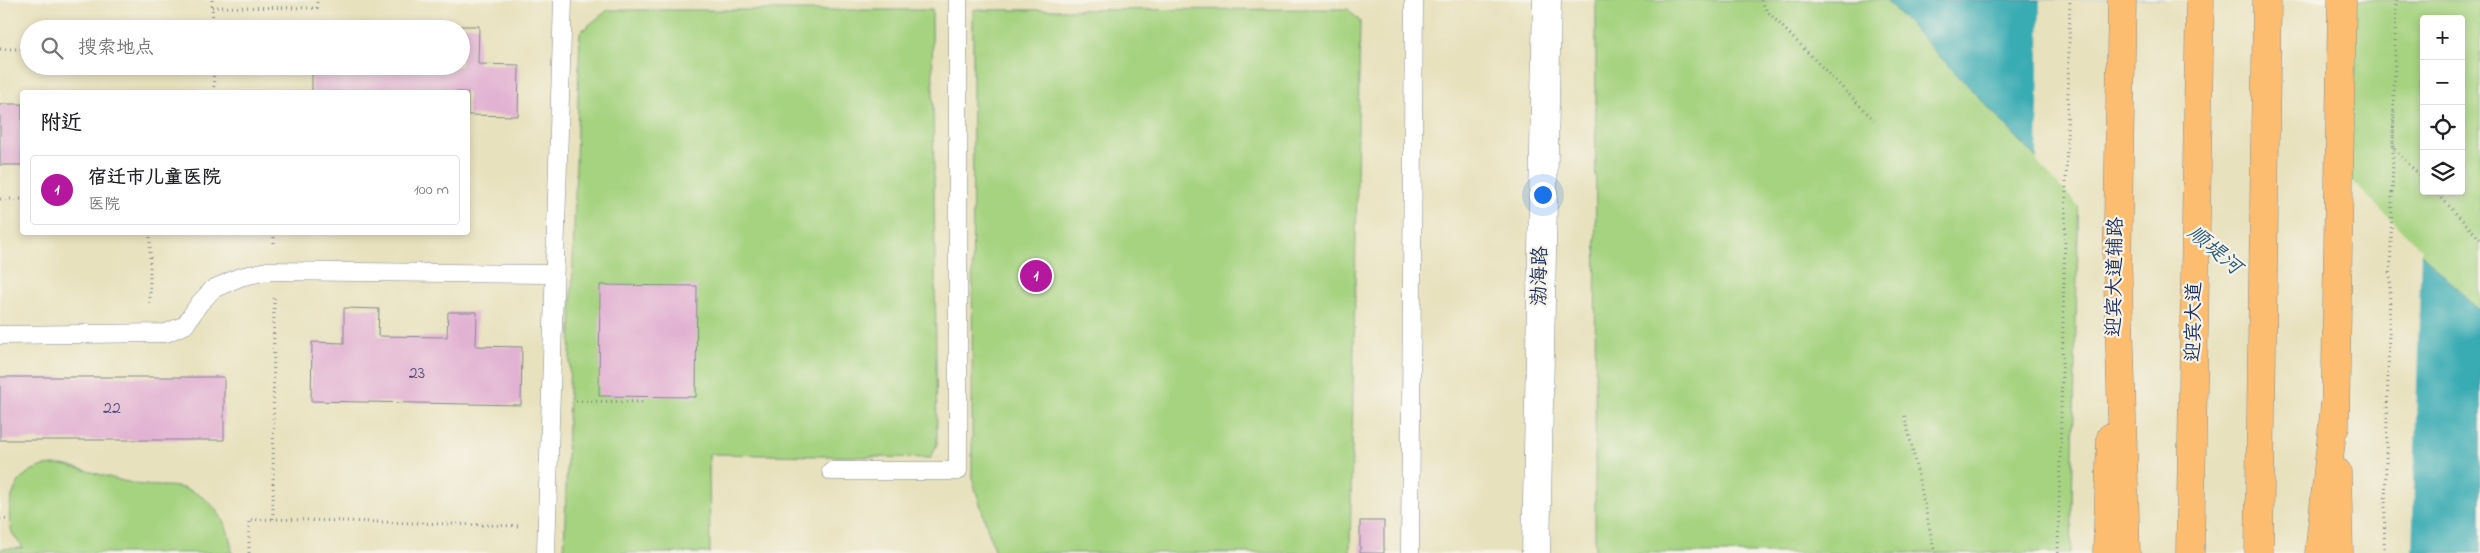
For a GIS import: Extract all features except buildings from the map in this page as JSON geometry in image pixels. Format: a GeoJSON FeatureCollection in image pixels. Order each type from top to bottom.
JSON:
{"type":"FeatureCollection","features":[{"type":"Feature","properties":{"kind":"main road","name":"迎宾大道辅路"},"geometry":{"type":"LineString","coordinates":[[2107,553],[2116,310],[2122,0]]}},
{"type":"Feature","properties":{"kind":"main road","name":"迎宾大道"},"geometry":{"type":"LineString","coordinates":[[2190,553],[2200,0]]}},
{"type":"Feature","properties":{"kind":"main road"},"geometry":{"type":"LineString","coordinates":[[2259,553],[2266,0]]}},
{"type":"Feature","properties":{"kind":"main road"},"geometry":{"type":"LineString","coordinates":[[2332,551],[2342,0]]}},
{"type":"Feature","properties":{"kind":"main road"},"geometry":{"type":"LineString","coordinates":[[2117,248],[2126,553]]}},
{"type":"Feature","properties":{"kind":"street","name":"渤海路"},"geometry":{"type":"LineString","coordinates":[[1536,553],[1547,0]]}},
{"type":"Feature","properties":{"kind":"lane"},"geometry":{"type":"LineString","coordinates":[[539,553],[552,0]]}},
{"type":"Feature","properties":{"kind":"lane"},"geometry":{"type":"LineString","coordinates":[[546,553],[563,0]]}},
{"type":"Feature","properties":{"kind":"lane"},"geometry":{"type":"LineString","coordinates":[[831,471],[958,471],[958,0]]}},
{"type":"Feature","properties":{"kind":"lane"},"geometry":{"type":"LineString","coordinates":[[1410,553],[1414,0]]}},
{"type":"Feature","properties":{"kind":"lane"},"geometry":{"type":"LineString","coordinates":[[0,335],[166,334],[185,325],[199,304],[213,289],[240,277],[274,271],[545,274]]}},
{"type":"Feature","properties":{"kind":"path"},"geometry":{"type":"LineString","coordinates":[[212,0],[212,20]]}},
{"type":"Feature","properties":{"kind":"path"},"geometry":{"type":"LineString","coordinates":[[212,7],[317,8],[317,0]]}},
{"type":"Feature","properties":{"kind":"path"},"geometry":{"type":"LineString","coordinates":[[1761,0],[1766,10],[1874,120]]}},
{"type":"Feature","properties":{"kind":"path"},"geometry":{"type":"LineString","coordinates":[[2058,553],[2070,0]]}},
{"type":"Feature","properties":{"kind":"path"},"geometry":{"type":"LineString","coordinates":[[2396,0],[2393,148],[2420,176]]}},
{"type":"Feature","properties":{"kind":"path"},"geometry":{"type":"LineString","coordinates":[[2384,553],[2396,0]]}},
{"type":"Feature","properties":{"kind":"path"},"geometry":{"type":"LineString","coordinates":[[0,49],[20,49]]}},
{"type":"Feature","properties":{"kind":"path"},"geometry":{"type":"LineString","coordinates":[[213,75],[214,90]]}},
{"type":"Feature","properties":{"kind":"path"},"geometry":{"type":"LineString","coordinates":[[2439,195],[2480,239]]}},
{"type":"Feature","properties":{"kind":"path"},"geometry":{"type":"LineString","coordinates":[[0,200],[20,200]]}},
{"type":"Feature","properties":{"kind":"path"},"geometry":{"type":"LineString","coordinates":[[150,235],[150,334]]}},
{"type":"Feature","properties":{"kind":"path"},"geometry":{"type":"LineString","coordinates":[[273,519],[274,235]]}},
{"type":"Feature","properties":{"kind":"path"},"geometry":{"type":"LineString","coordinates":[[551,400],[642,402]]}},
{"type":"Feature","properties":{"kind":"path"},"geometry":{"type":"LineString","coordinates":[[1905,416],[1935,553]]}},
{"type":"Feature","properties":{"kind":"path"},"geometry":{"type":"LineString","coordinates":[[0,519],[10,519]]}},
{"type":"Feature","properties":{"kind":"path"},"geometry":{"type":"LineString","coordinates":[[248,553],[249,520],[540,526]]}},
{"type":"Feature","properties":{"kind":"green space"},"geometry":{"type":"Polygon","coordinates":[[[1596,0],[2083,0],[2071,553],[1595,553],[1596,0]]]}},
{"type":"Feature","properties":{"kind":"green space"},"geometry":{"type":"Polygon","coordinates":[[[2341,0],[2480,0],[2480,334],[2338,204],[2341,0]]]}},
{"type":"Feature","properties":{"kind":"green space"},"geometry":{"type":"Polygon","coordinates":[[[1348,9],[1360,21],[1350,553],[995,553],[972,478],[973,10],[1348,9]]]}},
{"type":"Feature","properties":{"kind":"green space"},"geometry":{"type":"Polygon","coordinates":[[[608,10],[932,10],[937,444],[931,458],[709,454],[710,553],[564,553],[580,32],[608,10]]]}},
{"type":"Feature","properties":{"kind":"green space"},"geometry":{"type":"Polygon","coordinates":[[[62,465],[138,484],[178,487],[200,495],[209,502],[222,520],[227,530],[232,553],[0,553],[0,549],[23,548],[14,536],[10,524],[10,505],[16,487],[27,473],[38,468],[62,465]]]}},
{"type":"Feature","properties":{"kind":"water","name":"顺堤河"},"geometry":{"type":"Polygon","coordinates":[[[1886,0],[2165,0],[2480,311],[2480,553],[2393,553],[2377,507],[2343,480],[1886,0]]]}},
{"type":"Feature","properties":{"kind":"pier"},"geometry":{"type":"Polygon","coordinates":[[[2040,0],[2169,0],[2421,249],[2412,553],[2390,553],[2375,509],[2341,482],[2037,162],[2040,0]]]}},
{"type":"Feature","properties":{"kind":"place","name":"宿迁市儿童医院"},"geometry":{"type":"Point","coordinates":[1036,276]}}]}
